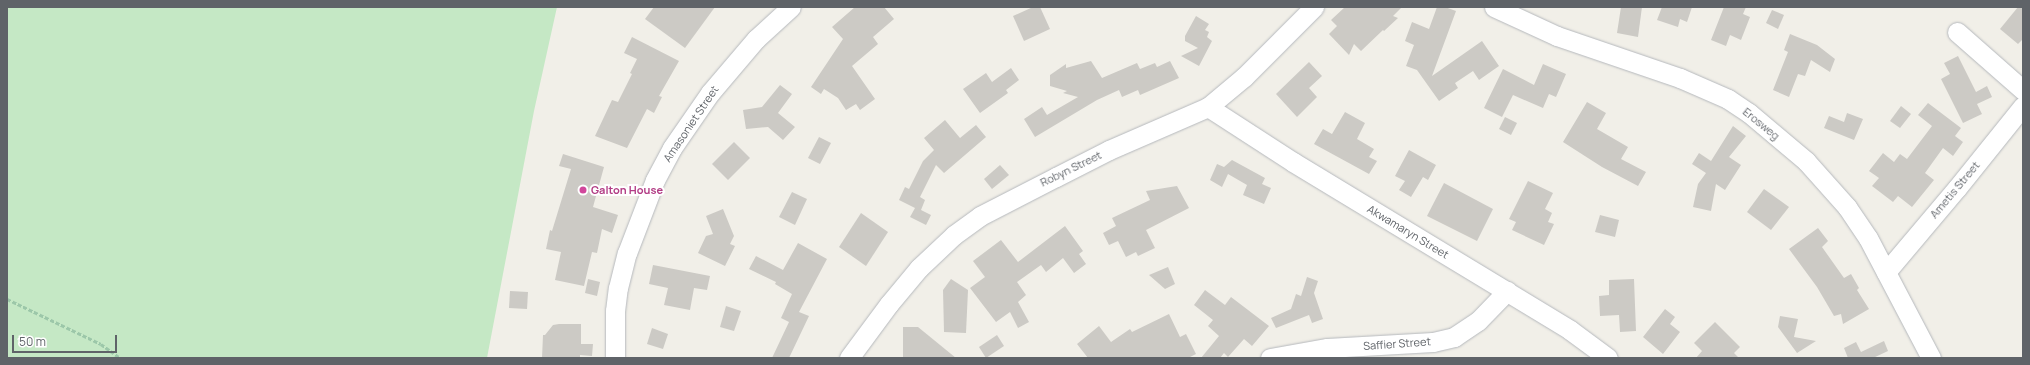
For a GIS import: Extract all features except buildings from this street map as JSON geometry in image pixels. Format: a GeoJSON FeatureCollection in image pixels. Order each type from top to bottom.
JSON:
{"type":"FeatureCollection","features":[{"type":"Feature","properties":{"kind":"street","name":"Amasoniet Street"},"geometry":{"type":"LineString","coordinates":[[615,358],[615,311],[618,288],[627,253],[655,180],[672,148],[710,93],[756,39],[791,7]]}},
{"type":"Feature","properties":{"kind":"street","name":"Robyn Street"},"geometry":{"type":"LineString","coordinates":[[849,358],[889,304],[919,268],[954,235],[980,216],[1109,150],[1208,107],[1244,77],[1314,7]]}},
{"type":"Feature","properties":{"kind":"street","name":"Erosweg"},"geometry":{"type":"LineString","coordinates":[[1494,7],[1557,36],[1680,78],[1728,99],[1750,113],[1806,161],[1842,201],[1868,238],[1931,358]]}},
{"type":"Feature","properties":{"kind":"street"},"geometry":{"type":"LineString","coordinates":[[1957,32],[2023,90]]}},
{"type":"Feature","properties":{"kind":"street","name":"Ametis Street"},"geometry":{"type":"LineString","coordinates":[[1886,272],[1958,188],[2023,106]]}},
{"type":"Feature","properties":{"kind":"street","name":"Akwamaryn Street"},"geometry":{"type":"LineString","coordinates":[[1208,107],[1293,162],[1570,330],[1608,358]]}},
{"type":"Feature","properties":{"kind":"street","name":"Saffier Street"},"geometry":{"type":"LineString","coordinates":[[1270,358],[1327,348],[1433,342],[1454,337],[1478,321],[1507,291]]}},
{"type":"Feature","properties":{"kind":"path"},"geometry":{"type":"LineString","coordinates":[[7,299],[101,344],[120,358]]}},
{"type":"Feature","properties":{"kind":"green space"},"geometry":{"type":"Polygon","coordinates":[[[7,7],[557,7],[534,111],[487,358],[7,358],[7,7]]]}},
{"type":"Feature","properties":{"kind":"place","name":"Galton House"},"geometry":{"type":"Point","coordinates":[583,190]}}]}
